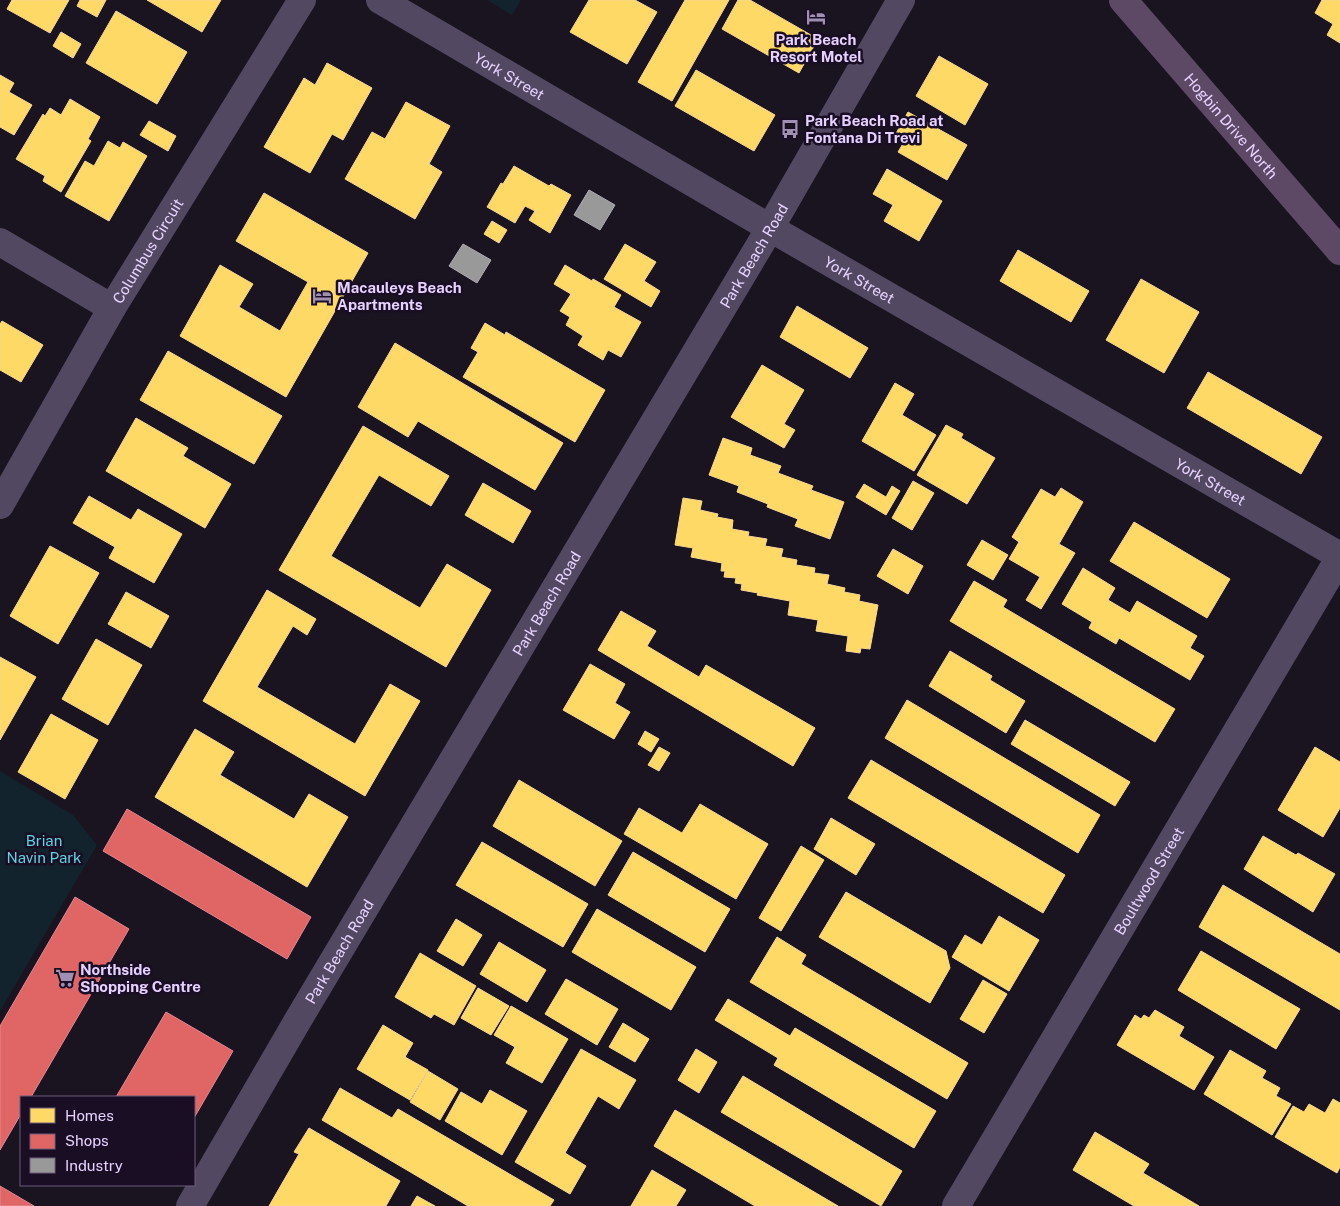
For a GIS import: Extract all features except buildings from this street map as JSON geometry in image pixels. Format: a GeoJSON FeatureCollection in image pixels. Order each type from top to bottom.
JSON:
{"type":"FeatureCollection","features":[{"type":"Feature","properties":{"kind":"main road","name":"Hogbin Drive North"},"geometry":{"type":"LineString","coordinates":[[1123,0],[1340,251]]}},
{"type":"Feature","properties":{"kind":"street","name":"Columbus Circuit"},"geometry":{"type":"LineString","coordinates":[[0,505],[112,308],[302,0]]}},
{"type":"Feature","properties":{"kind":"street","name":"York Street"},"geometry":{"type":"LineString","coordinates":[[380,0],[1340,557]]}},
{"type":"Feature","properties":{"kind":"street","name":"Park Beach Road"},"geometry":{"type":"LineString","coordinates":[[190,1206],[298,1020],[770,228],[901,0]]}},
{"type":"Feature","properties":{"kind":"street"},"geometry":{"type":"LineString","coordinates":[[0,242],[112,308]]}},
{"type":"Feature","properties":{"kind":"street","name":"Boultwood Street"},"geometry":{"type":"LineString","coordinates":[[956,1206],[1340,557]]}},
{"type":"Feature","properties":{"kind":"green space"},"geometry":{"type":"Polygon","coordinates":[[[487,0],[521,0],[512,15],[487,0]]]}},
{"type":"Feature","properties":{"kind":"green space","name":"Brian Navin Park"},"geometry":{"type":"Polygon","coordinates":[[[0,771],[73,815],[97,845],[0,1011],[0,771]]]}},
{"type":"Feature","properties":{"kind":"place","name":"Park Beach Resort Motel"},"geometry":{"type":"Point","coordinates":[816,17]}},
{"type":"Feature","properties":{"kind":"place","name":"Park Beach Road at Fontana Di Trevi"},"geometry":{"type":"Point","coordinates":[790,129]}},
{"type":"Feature","properties":{"kind":"place","name":"Macauleys Beach Apartments"},"geometry":{"type":"Point","coordinates":[322,296]}},
{"type":"Feature","properties":{"kind":"place","name":"Northside Shopping Centre"},"geometry":{"type":"Point","coordinates":[65,978]}}]}
